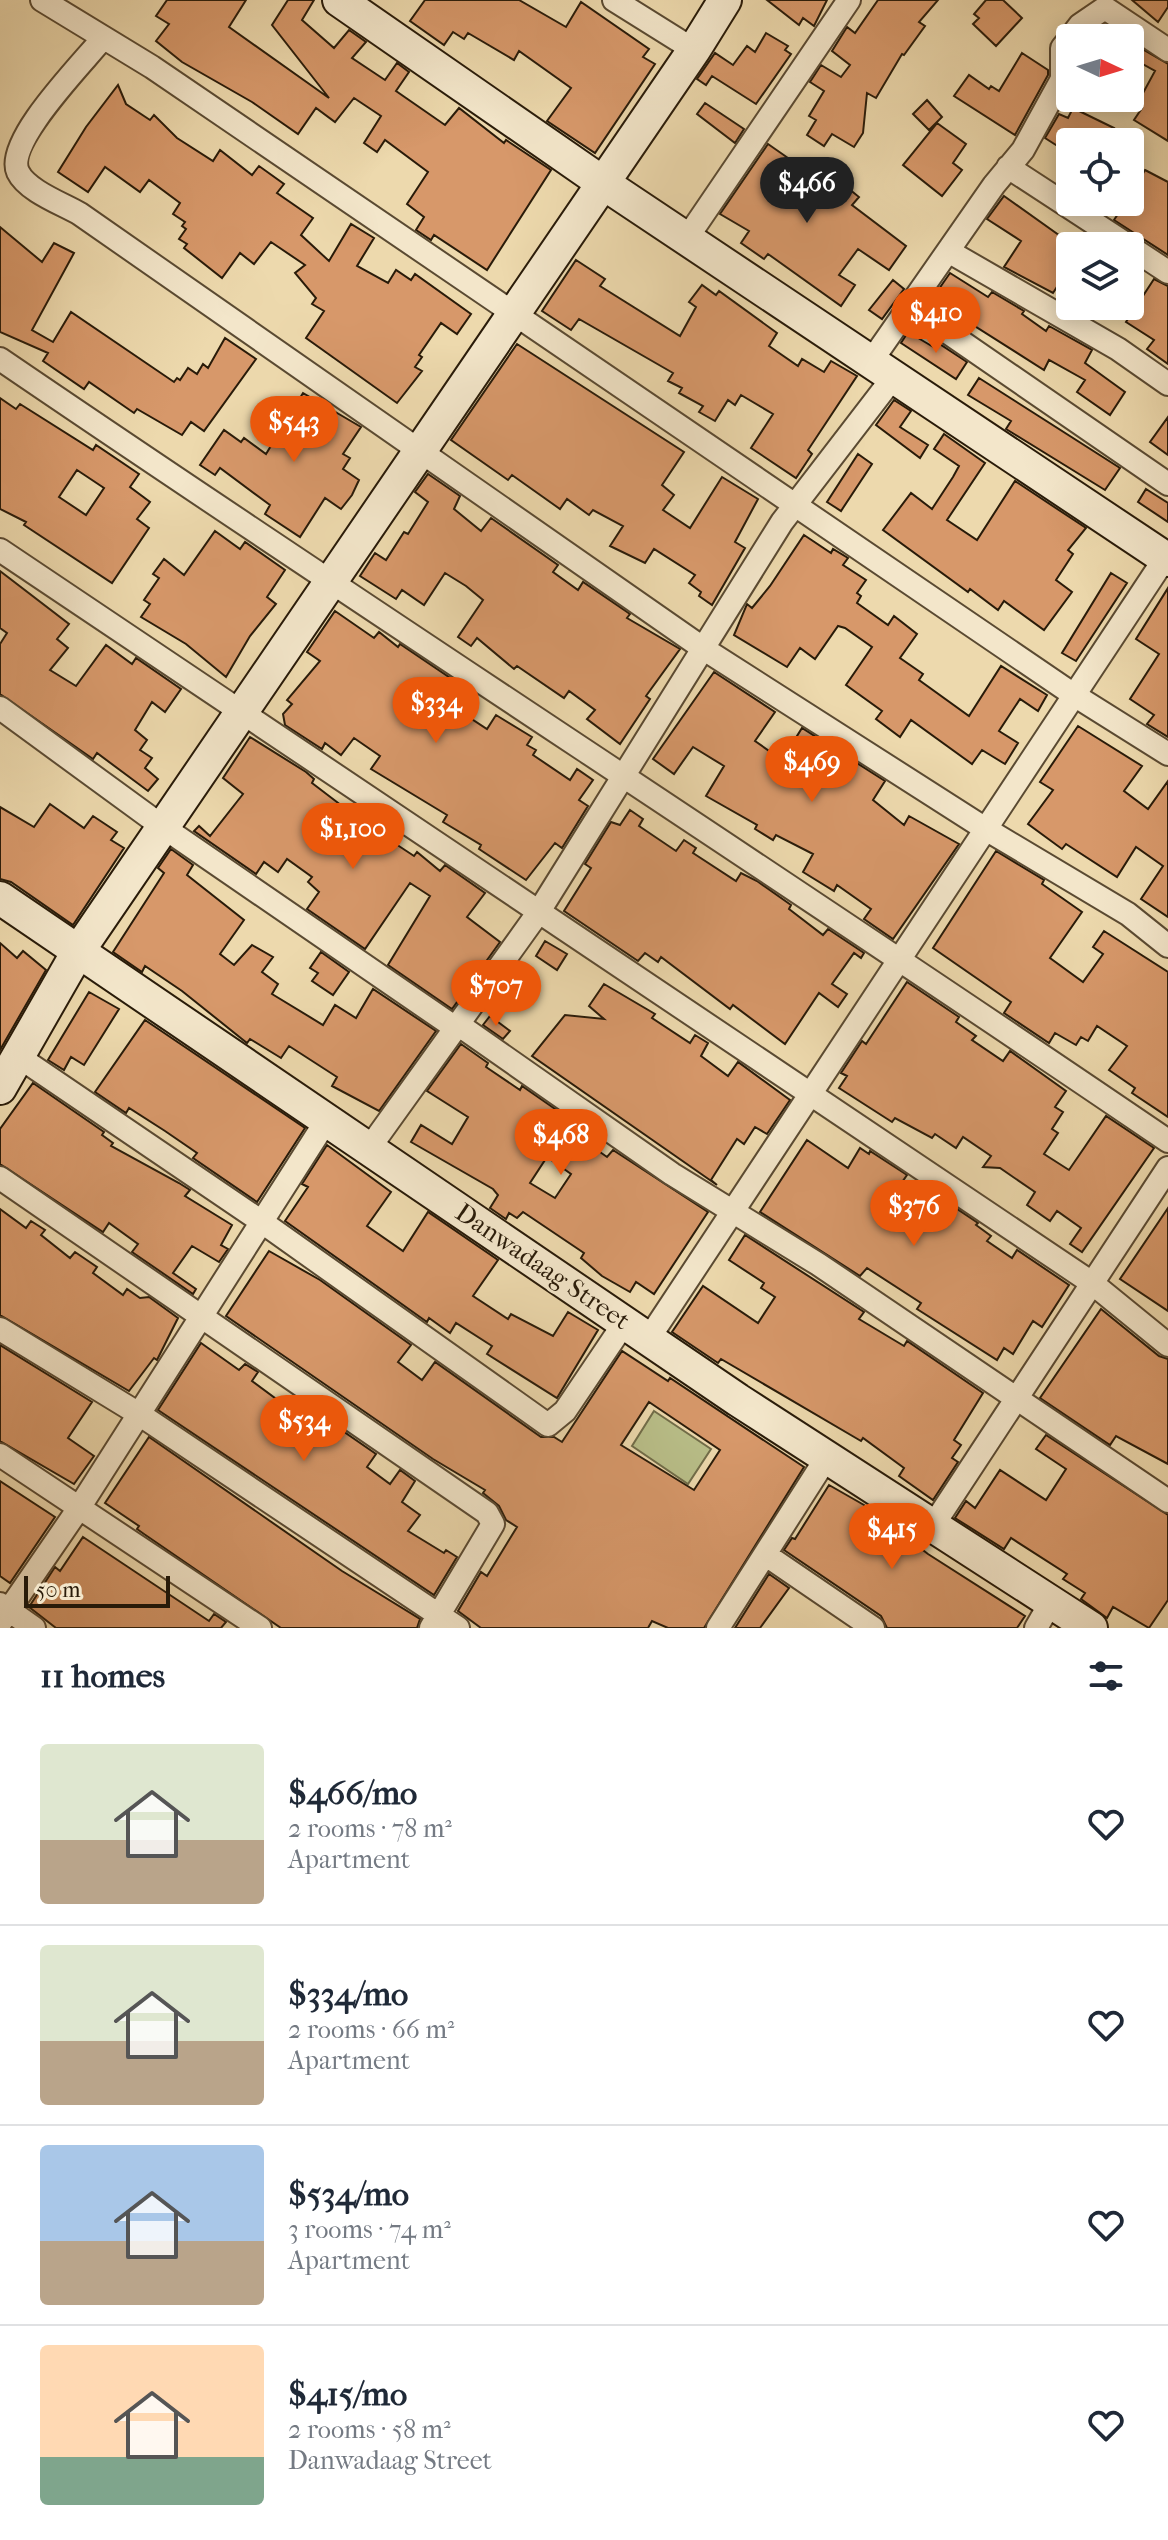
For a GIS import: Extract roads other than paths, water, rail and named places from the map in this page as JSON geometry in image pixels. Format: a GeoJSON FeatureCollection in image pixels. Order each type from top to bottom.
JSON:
{"type":"FeatureCollection","features":[{"type":"Feature","properties":{"kind":"street"},"geometry":{"type":"LineString","coordinates":[[42,0],[152,67],[1074,695],[1168,754]]}},
{"type":"Feature","properties":{"kind":"street"},"geometry":{"type":"LineString","coordinates":[[19,1057],[262,1222],[548,1425],[565,1411],[637,1330],[731,1212],[984,828],[1167,559],[603,183],[339,0]]}},
{"type":"Feature","properties":{"kind":"street"},"geometry":{"type":"LineString","coordinates":[[614,0],[694,50]]}},
{"type":"Feature","properties":{"kind":"street"},"geometry":{"type":"LineString","coordinates":[[0,1088],[79,950],[421,451],[512,312],[694,50],[725,0]]}},
{"type":"Feature","properties":{"kind":"street"},"geometry":{"type":"LineString","coordinates":[[687,238],[849,0]]}},
{"type":"Feature","properties":{"kind":"street"},"geometry":{"type":"LineString","coordinates":[[1081,24],[1105,8],[1129,24]]}},
{"type":"Feature","properties":{"kind":"street"},"geometry":{"type":"LineString","coordinates":[[1144,34],[1168,50]]}},
{"type":"Feature","properties":{"kind":"street"},"geometry":{"type":"LineString","coordinates":[[103,38],[21,138],[15,160],[18,174],[704,649],[984,828],[1128,914],[1168,946]]}},
{"type":"Feature","properties":{"kind":"street"},"geometry":{"type":"LineString","coordinates":[[370,1147],[538,913],[704,649],[721,616],[883,368],[908,305],[1023,150],[1056,92]]}},
{"type":"Feature","properties":{"kind":"street"},"geometry":{"type":"LineString","coordinates":[[1008,167],[1108,232]]}},
{"type":"Feature","properties":{"kind":"street"},"geometry":{"type":"LineString","coordinates":[[948,251],[1118,349],[1168,384]]}},
{"type":"Feature","properties":{"kind":"street"},"geometry":{"type":"LineString","coordinates":[[1144,256],[1168,272]]}},
{"type":"Feature","properties":{"kind":"street"},"geometry":{"type":"LineString","coordinates":[[908,305],[1168,484]]}},
{"type":"Feature","properties":{"kind":"street"},"geometry":{"type":"LineString","coordinates":[[0,359],[330,584],[899,957],[1168,1141]]}},
{"type":"Feature","properties":{"kind":"street"},"geometry":{"type":"LineString","coordinates":[[0,550],[239,714],[1092,1283],[1168,1345]]}},
{"type":"Feature","properties":{"kind":"street"},"geometry":{"type":"LineString","coordinates":[[0,708],[163,827],[731,1212],[818,1264],[1168,1501]]}},
{"type":"Feature","properties":{"kind":"street","name":"Danwadaag Street"},"geometry":{"type":"LineString","coordinates":[[0,898],[637,1330],[827,1457],[934,1524],[1044,1615],[1091,1628]]}},
{"type":"Feature","properties":{"kind":"street"},"geometry":{"type":"LineString","coordinates":[[34,1628],[3,1612],[79,1508],[328,1118]]}},
{"type":"Feature","properties":{"kind":"street"},"geometry":{"type":"LineString","coordinates":[[934,1524],[1168,1170]]}},
{"type":"Feature","properties":{"kind":"street"},"geometry":{"type":"LineString","coordinates":[[0,1178],[487,1513],[493,1524],[443,1624],[139,1414],[0,1329]]}},
{"type":"Feature","properties":{"kind":"street"},"geometry":{"type":"LineString","coordinates":[[0,1455],[260,1628]]}},
{"type":"Feature","properties":{"kind":"street"},"geometry":{"type":"LineString","coordinates":[[718,1628],[827,1457]]}},
{"type":"Feature","properties":{"kind":"street"},"geometry":{"type":"LineString","coordinates":[[766,1555],[873,1628]]}}]}
